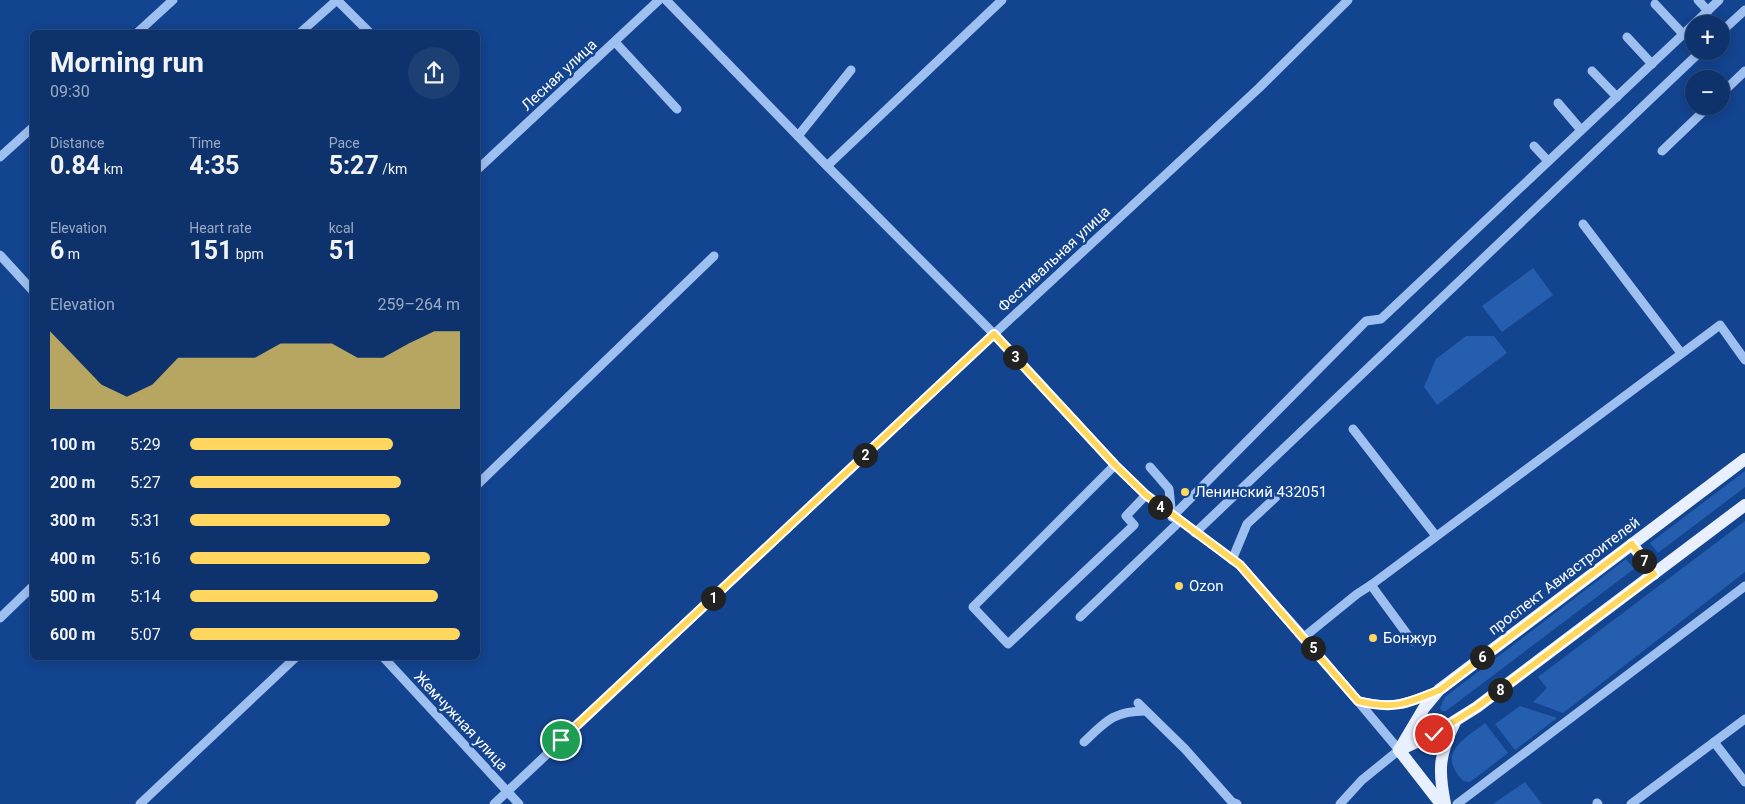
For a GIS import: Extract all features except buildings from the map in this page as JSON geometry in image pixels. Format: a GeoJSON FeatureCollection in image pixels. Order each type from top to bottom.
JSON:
{"type":"FeatureCollection","features":[{"type":"Feature","properties":{"kind":"main road","name":"проспект Авиастроителей"},"geometry":{"type":"LineString","coordinates":[[1399,750],[1424,708],[1440,690],[1745,459]]}},
{"type":"Feature","properties":{"kind":"main road"},"geometry":{"type":"LineString","coordinates":[[1441,804],[1399,750],[1434,734],[1454,722],[1745,505]]}},
{"type":"Feature","properties":{"kind":"main road"},"geometry":{"type":"LineString","coordinates":[[1632,544],[1654,574]]}},
{"type":"Feature","properties":{"kind":"main road"},"geometry":{"type":"LineString","coordinates":[[1445,804],[1441,782],[1441,761],[1444,743],[1454,722]]}},
{"type":"Feature","properties":{"kind":"street"},"geometry":{"type":"LineString","coordinates":[[140,30],[173,0]]}},
{"type":"Feature","properties":{"kind":"street"},"geometry":{"type":"LineString","coordinates":[[303,30],[337,0],[367,30]]}},
{"type":"Feature","properties":{"kind":"street","name":"Лесная улица"},"geometry":{"type":"LineString","coordinates":[[480,167],[659,0]]}},
{"type":"Feature","properties":{"kind":"street"},"geometry":{"type":"LineString","coordinates":[[666,0],[994,334],[1115,465],[1146,495],[1240,565],[1358,701],[1399,750],[1362,780],[1340,804]]}},
{"type":"Feature","properties":{"kind":"street"},"geometry":{"type":"LineString","coordinates":[[827,166],[1002,0]]}},
{"type":"Feature","properties":{"kind":"street","name":"Фестивальная улица"},"geometry":{"type":"LineString","coordinates":[[494,804],[994,334],[1252,95],[1348,0]]}},
{"type":"Feature","properties":{"kind":"street"},"geometry":{"type":"LineString","coordinates":[[1698,0],[1708,11]]}},
{"type":"Feature","properties":{"kind":"street"},"geometry":{"type":"LineString","coordinates":[[1704,15],[1719,0]]}},
{"type":"Feature","properties":{"kind":"street"},"geometry":{"type":"LineString","coordinates":[[1080,617],[1366,321],[1381,319],[1683,34],[1655,4]]}},
{"type":"Feature","properties":{"kind":"street"},"geometry":{"type":"LineString","coordinates":[[1730,24],[1745,10]]}},
{"type":"Feature","properties":{"kind":"street"},"geometry":{"type":"LineString","coordinates":[[1627,37],[1652,64]]}},
{"type":"Feature","properties":{"kind":"street"},"geometry":{"type":"LineString","coordinates":[[614,42],[677,109]]}},
{"type":"Feature","properties":{"kind":"street"},"geometry":{"type":"LineString","coordinates":[[1195,533],[1692,60]]}},
{"type":"Feature","properties":{"kind":"street"},"geometry":{"type":"LineString","coordinates":[[798,136],[851,70]]}},
{"type":"Feature","properties":{"kind":"street"},"geometry":{"type":"LineString","coordinates":[[1592,70],[1616,97]]}},
{"type":"Feature","properties":{"kind":"street"},"geometry":{"type":"LineString","coordinates":[[1730,85],[1745,71]]}},
{"type":"Feature","properties":{"kind":"street"},"geometry":{"type":"LineString","coordinates":[[1558,104],[1581,130]]}},
{"type":"Feature","properties":{"kind":"street"},"geometry":{"type":"LineString","coordinates":[[1662,151],[1699,115]]}},
{"type":"Feature","properties":{"kind":"street"},"geometry":{"type":"LineString","coordinates":[[0,157],[30,130]]}},
{"type":"Feature","properties":{"kind":"street"},"geometry":{"type":"LineString","coordinates":[[1534,146],[1548,161]]}},
{"type":"Feature","properties":{"kind":"street"},"geometry":{"type":"LineString","coordinates":[[1582,224],[1681,353]]}},
{"type":"Feature","properties":{"kind":"street"},"geometry":{"type":"LineString","coordinates":[[0,255],[30,288]]}},
{"type":"Feature","properties":{"kind":"street"},"geometry":{"type":"LineString","coordinates":[[480,482],[714,256]]}},
{"type":"Feature","properties":{"kind":"street"},"geometry":{"type":"LineString","coordinates":[[1304,637],[1357,594],[1720,325],[1745,360]]}},
{"type":"Feature","properties":{"kind":"street"},"geometry":{"type":"LineString","coordinates":[[1353,429],[1436,536]]}},
{"type":"Feature","properties":{"kind":"street"},"geometry":{"type":"LineString","coordinates":[[1115,465],[973,606],[1008,644],[1134,524],[1126,516],[1146,495]]}},
{"type":"Feature","properties":{"kind":"street"},"geometry":{"type":"LineString","coordinates":[[1150,467],[1169,490],[1176,519]]}},
{"type":"Feature","properties":{"kind":"street"},"geometry":{"type":"LineString","coordinates":[[1232,560],[1247,524],[1276,497]]}},
{"type":"Feature","properties":{"kind":"street"},"geometry":{"type":"LineString","coordinates":[[1371,585],[1412,641]]}},
{"type":"Feature","properties":{"kind":"street"},"geometry":{"type":"LineString","coordinates":[[1457,804],[1745,586]]}},
{"type":"Feature","properties":{"kind":"street"},"geometry":{"type":"LineString","coordinates":[[0,618],[30,589]]}},
{"type":"Feature","properties":{"kind":"street"},"geometry":{"type":"LineString","coordinates":[[140,804],[293,660]]}},
{"type":"Feature","properties":{"kind":"street","name":"Жемчужная улица"},"geometry":{"type":"LineString","coordinates":[[386,660],[518,804]]}},
{"type":"Feature","properties":{"kind":"street"},"geometry":{"type":"LineString","coordinates":[[1358,701],[1377,706],[1393,706],[1410,702],[1440,690]]}},
{"type":"Feature","properties":{"kind":"street"},"geometry":{"type":"LineString","coordinates":[[1138,703],[1185,749],[1232,802],[1237,804]]}},
{"type":"Feature","properties":{"kind":"street"},"geometry":{"type":"LineString","coordinates":[[1084,742],[1109,719],[1129,711],[1145,711]]}},
{"type":"Feature","properties":{"kind":"street"},"geometry":{"type":"LineString","coordinates":[[1631,804],[1745,719]]}},
{"type":"Feature","properties":{"kind":"street"},"geometry":{"type":"LineString","coordinates":[[1714,742],[1745,782]]}},
{"type":"Feature","properties":{"kind":"shaded area"},"geometry":{"type":"Polygon","coordinates":[[[1533,268],[1553,295],[1502,332],[1482,306],[1533,268]]]}},
{"type":"Feature","properties":{"kind":"shaded area"},"geometry":{"type":"Polygon","coordinates":[[[1466,336],[1494,336],[1507,353],[1437,405],[1424,387],[1436,359],[1466,336]]]}},
{"type":"Feature","properties":{"kind":"shaded area"},"geometry":{"type":"Polygon","coordinates":[[[1745,471],[1745,487],[1658,553],[1650,543],[1745,471]]]}},
{"type":"Feature","properties":{"kind":"shaded area"},"geometry":{"type":"Polygon","coordinates":[[[1745,521],[1745,572],[1563,713],[1533,702],[1547,688],[1538,677],[1745,521]]]}},
{"type":"Feature","properties":{"kind":"shaded area"},"geometry":{"type":"Polygon","coordinates":[[[1626,559],[1634,569],[1446,711],[1442,711],[1440,708],[1445,697],[1626,559]]]}},
{"type":"Feature","properties":{"kind":"shaded area"},"geometry":{"type":"Polygon","coordinates":[[[1520,706],[1557,718],[1515,750],[1495,724],[1520,706]]]}},
{"type":"Feature","properties":{"kind":"shaded area"},"geometry":{"type":"Polygon","coordinates":[[[1485,723],[1508,753],[1470,782],[1463,781],[1454,768],[1453,754],[1461,742],[1485,723]]]}},
{"type":"Feature","properties":{"kind":"shaded area"},"geometry":{"type":"Polygon","coordinates":[[[1525,782],[1542,804],[1493,804],[1525,782]]]}},
{"type":"Feature","properties":{"kind":"place","name":"Ленинский 432051"},"geometry":{"type":"Point","coordinates":[1185,492]}},
{"type":"Feature","properties":{"kind":"place","name":"Ozon"},"geometry":{"type":"Point","coordinates":[1179,586]}},
{"type":"Feature","properties":{"kind":"place","name":"Бонжур"},"geometry":{"type":"Point","coordinates":[1373,638]}},
{"type":"Feature","properties":{"kind":"route"},"geometry":{"type":"LineString","coordinates":[[561,740],[994,334],[1115,465],[1146,495],[1172,517],[1240,565],[1358,701],[1377,706],[1393,706],[1410,702],[1440,690],[1632,544],[1654,574],[1477,707],[1434,734]]}}]}
